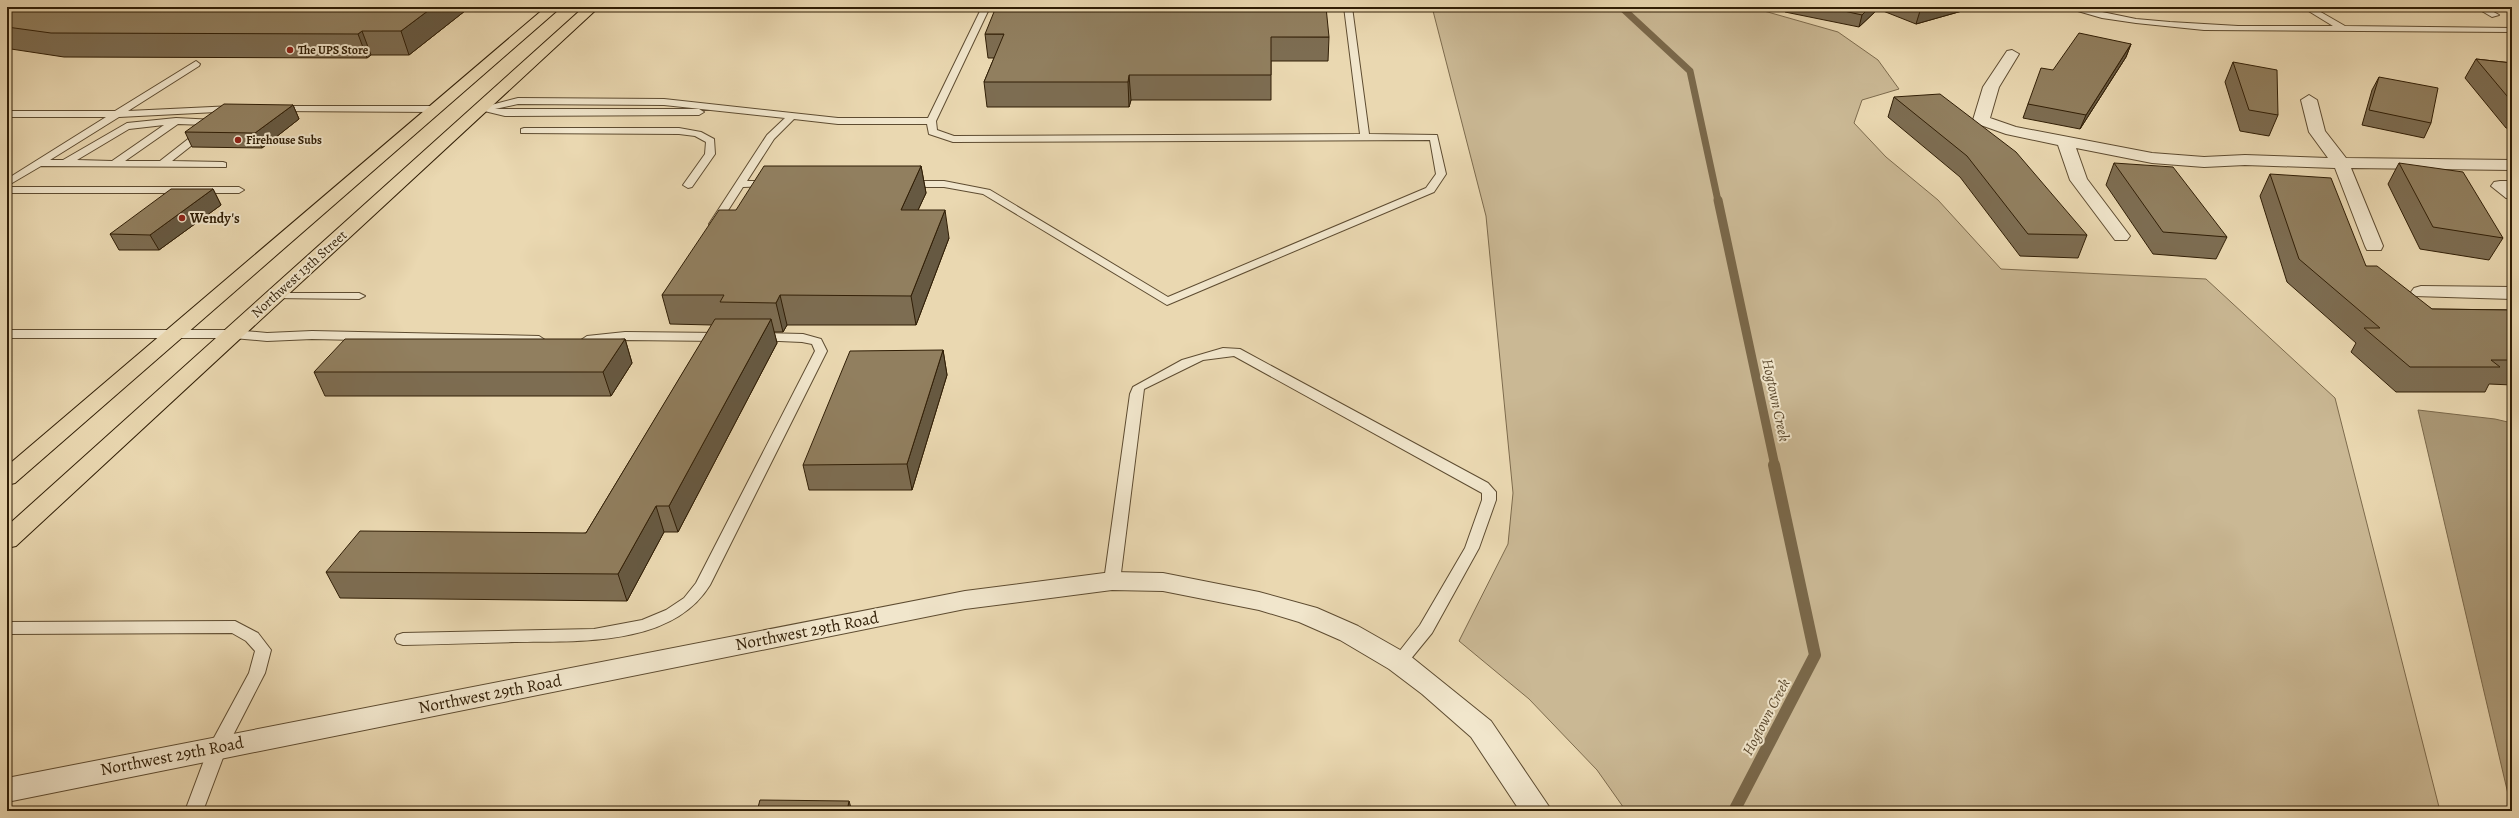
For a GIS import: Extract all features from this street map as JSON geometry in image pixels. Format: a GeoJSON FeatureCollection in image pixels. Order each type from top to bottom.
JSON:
{"type":"FeatureCollection","features":[{"type":"Feature","properties":{"kind":"main road"},"geometry":{"type":"LineString","coordinates":[[7,478],[554,7]]}},
{"type":"Feature","properties":{"kind":"main road","name":"Northwest 13th Street"},"geometry":{"type":"LineString","coordinates":[[7,540],[592,7]]}},
{"type":"Feature","properties":{"kind":"main road"},"geometry":{"type":"LineString","coordinates":[[435,109],[481,109]]}},
{"type":"Feature","properties":{"kind":"street"},"geometry":{"type":"LineString","coordinates":[[2012,54],[1991,87],[1981,120],[2012,131],[2152,158],[2204,162],[2244,160],[2512,165]]}},
{"type":"Feature","properties":{"kind":"street"},"geometry":{"type":"LineString","coordinates":[[2309,100],[2316,132],[2341,163],[2374,246]]}},
{"type":"Feature","properties":{"kind":"street"},"geometry":{"type":"LineString","coordinates":[[2065,141],[2079,180],[2121,236]]}},
{"type":"Feature","properties":{"kind":"street"},"geometry":{"type":"LineString","coordinates":[[2512,186],[2500,186],[2512,194]]}},
{"type":"Feature","properties":{"kind":"street"},"geometry":{"type":"LineString","coordinates":[[2421,292],[2512,293]]}},
{"type":"Feature","properties":{"kind":"street","name":"Northwest 29th Road"},"geometry":{"type":"LineString","coordinates":[[7,790],[965,600],[1112,582],[1163,582],[1259,600],[1308,615],[1349,633],[1399,662],[1432,687],[1480,729],[1537,811]]}},
{"type":"Feature","properties":{"kind":"lane"},"geometry":{"type":"LineString","coordinates":[[897,184],[944,184],[986,192],[1166,302],[1430,190],[1441,174],[1434,137],[953,139],[932,132],[931,121],[986,7]]}},
{"type":"Feature","properties":{"kind":"lane"},"geometry":{"type":"LineString","coordinates":[[1348,7],[1365,137]]}},
{"type":"Feature","properties":{"kind":"lane"},"geometry":{"type":"LineString","coordinates":[[2068,7],[2111,17],[2174,27],[2265,31],[2343,28],[2512,30]]}},
{"type":"Feature","properties":{"kind":"lane"},"geometry":{"type":"LineString","coordinates":[[2104,7],[2111,17]]}},
{"type":"Feature","properties":{"kind":"lane"},"geometry":{"type":"LineString","coordinates":[[2306,7],[2343,28]]}},
{"type":"Feature","properties":{"kind":"lane"},"geometry":{"type":"LineString","coordinates":[[2479,7],[2495,15]]}},
{"type":"Feature","properties":{"kind":"lane"},"geometry":{"type":"LineString","coordinates":[[7,183],[196,64]]}},
{"type":"Feature","properties":{"kind":"lane"},"geometry":{"type":"LineString","coordinates":[[7,114],[116,114],[241,109]]}},
{"type":"Feature","properties":{"kind":"lane"},"geometry":{"type":"LineString","coordinates":[[269,109],[435,109]]}},
{"type":"Feature","properties":{"kind":"lane"},"geometry":{"type":"LineString","coordinates":[[481,109],[504,113],[675,114],[734,110],[838,121],[931,121]]}},
{"type":"Feature","properties":{"kind":"lane"},"geometry":{"type":"LineString","coordinates":[[708,234],[770,138],[792,116]]}},
{"type":"Feature","properties":{"kind":"lane"},"geometry":{"type":"LineString","coordinates":[[66,163],[127,126],[176,121],[215,123],[160,165]]}},
{"type":"Feature","properties":{"kind":"lane"},"geometry":{"type":"LineString","coordinates":[[114,164],[176,121]]}},
{"type":"Feature","properties":{"kind":"lane"},"geometry":{"type":"LineString","coordinates":[[524,131],[679,131],[698,134],[711,140],[710,154],[688,185]]}},
{"type":"Feature","properties":{"kind":"lane"},"geometry":{"type":"LineString","coordinates":[[38,163],[223,165]]}},
{"type":"Feature","properties":{"kind":"lane"},"geometry":{"type":"LineString","coordinates":[[740,184],[779,184]]}},
{"type":"Feature","properties":{"kind":"lane"},"geometry":{"type":"LineString","coordinates":[[7,190],[239,190]]}},
{"type":"Feature","properties":{"kind":"lane"},"geometry":{"type":"LineString","coordinates":[[275,296],[358,296]]}},
{"type":"Feature","properties":{"kind":"lane"},"geometry":{"type":"LineString","coordinates":[[7,334],[233,334],[267,337],[312,335],[556,340]]}},
{"type":"Feature","properties":{"kind":"lane"},"geometry":{"type":"LineString","coordinates":[[403,639],[594,634],[645,625],[672,614],[689,602],[702,585],[821,351],[817,342],[803,338],[625,336],[572,340]]}},
{"type":"Feature","properties":{"kind":"lane"},"geometry":{"type":"LineString","coordinates":[[1112,582],[1136,394],[1139,387],[1207,354],[1222,351],[1236,352],[1483,486],[1489,492],[1489,500],[1472,548],[1426,629],[1399,662]]}},
{"type":"Feature","properties":{"kind":"lane"},"geometry":{"type":"LineString","coordinates":[[7,628],[235,627],[252,637],[263,650],[257,673],[218,747],[194,811]]}},
{"type":"Feature","properties":{"kind":"shaded area"},"geometry":{"type":"Polygon","coordinates":[[[1432,7],[1750,7],[1838,32],[1878,60],[1899,89],[1862,100],[1854,123],[1886,157],[1938,200],[2001,269],[2206,279],[2335,398],[2440,811],[1626,811],[1597,770],[1529,699],[1459,641],[1508,544],[1513,493],[1486,216],[1432,7]]]}},
{"type":"Feature","properties":{"kind":"shaded area"},"geometry":{"type":"Polygon","coordinates":[[[2418,410],[2495,419],[2512,423],[2512,811],[2418,410]]]}},
{"type":"Feature","properties":{"kind":"building"},"geometry":{"type":"Polygon","coordinates":[[[7,7],[433,7],[401,31],[362,31],[358,34],[51,33],[7,27],[7,22],[10,21],[7,21],[7,7]]]}},
{"type":"Feature","properties":{"kind":"building"},"geometry":{"type":"Polygon","coordinates":[[[996,7],[1326,7],[1329,37],[1271,37],[1271,75],[1129,75],[1128,82],[984,82],[1004,34],[985,34],[996,7]]]}},
{"type":"Feature","properties":{"kind":"building"},"geometry":{"type":"Polygon","coordinates":[[[1826,7],[1870,7],[1862,15],[1826,7]]]}},
{"type":"Feature","properties":{"kind":"building"},"geometry":{"type":"Polygon","coordinates":[[[1910,7],[1933,7],[1920,11],[1910,7]]]}},
{"type":"Feature","properties":{"kind":"building"},"geometry":{"type":"Polygon","coordinates":[[[2079,33],[2131,44],[2086,115],[2028,104],[2041,68],[2053,70],[2079,33]]]}},
{"type":"Feature","properties":{"kind":"building"},"geometry":{"type":"Polygon","coordinates":[[[2476,59],[2512,63],[2512,102],[2476,59]]]}},
{"type":"Feature","properties":{"kind":"building"},"geometry":{"type":"Polygon","coordinates":[[[2233,62],[2277,70],[2278,115],[2249,110],[2233,62]]]}},
{"type":"Feature","properties":{"kind":"building"},"geometry":{"type":"Polygon","coordinates":[[[2379,77],[2438,88],[2431,123],[2369,110],[2379,77]]]}},
{"type":"Feature","properties":{"kind":"building"},"geometry":{"type":"Polygon","coordinates":[[[1940,94],[2016,152],[2087,235],[2028,234],[1967,156],[1894,97],[1940,94]]]}},
{"type":"Feature","properties":{"kind":"building"},"geometry":{"type":"Polygon","coordinates":[[[224,104],[293,105],[255,133],[185,132],[224,104]]]}},
{"type":"Feature","properties":{"kind":"building"},"geometry":{"type":"Polygon","coordinates":[[[2114,163],[2173,167],[2227,237],[2163,232],[2114,163]]]}},
{"type":"Feature","properties":{"kind":"building"},"geometry":{"type":"Polygon","coordinates":[[[2399,163],[2463,172],[2503,238],[2433,227],[2399,163]]]}},
{"type":"Feature","properties":{"kind":"building"},"geometry":{"type":"Polygon","coordinates":[[[764,166],[921,166],[901,210],[945,210],[911,296],[780,295],[776,303],[720,302],[724,295],[662,295],[719,210],[736,210],[764,166]]]}},
{"type":"Feature","properties":{"kind":"building"},"geometry":{"type":"Polygon","coordinates":[[[2270,174],[2331,178],[2366,266],[2377,266],[2432,309],[2512,310],[2512,360],[2491,360],[2500,367],[2410,367],[2364,328],[2380,328],[2299,259],[2270,174]]]}},
{"type":"Feature","properties":{"kind":"building"},"geometry":{"type":"Polygon","coordinates":[[[171,189],[213,189],[150,235],[110,234],[171,189]]]}},
{"type":"Feature","properties":{"kind":"building"},"geometry":{"type":"Polygon","coordinates":[[[715,319],[771,319],[669,506],[656,506],[618,574],[326,572],[360,531],[586,533],[715,319]]]}},
{"type":"Feature","properties":{"kind":"building"},"geometry":{"type":"Polygon","coordinates":[[[345,339],[625,339],[603,372],[314,372],[345,339]]]}},
{"type":"Feature","properties":{"kind":"building"},"geometry":{"type":"Polygon","coordinates":[[[943,350],[907,464],[803,465],[850,351],[943,350]]]}},
{"type":"Feature","properties":{"kind":"building"},"geometry":{"type":"Polygon","coordinates":[[[760,800],[849,801],[847,811],[757,811],[760,800]]]}},
{"type":"Feature","properties":{"kind":"waterway","name":"Hogtown Creek"},"geometry":{"type":"LineString","coordinates":[[1621,7],[1690,71],[1718,201]]}},
{"type":"Feature","properties":{"kind":"waterway","name":"Hogtown Creek"},"geometry":{"type":"LineString","coordinates":[[1718,200],[1775,466]]}},
{"type":"Feature","properties":{"kind":"waterway","name":"Hogtown Creek"},"geometry":{"type":"LineString","coordinates":[[1734,811],[1815,655],[1774,465]]}},
{"type":"Feature","properties":{"kind":"place","name":"The UPS Store"},"geometry":{"type":"Point","coordinates":[290,50]}},
{"type":"Feature","properties":{"kind":"place","name":"Firehouse Subs"},"geometry":{"type":"Point","coordinates":[238,140]}},
{"type":"Feature","properties":{"kind":"place","name":"Wendy's"},"geometry":{"type":"Point","coordinates":[182,218]}}]}
